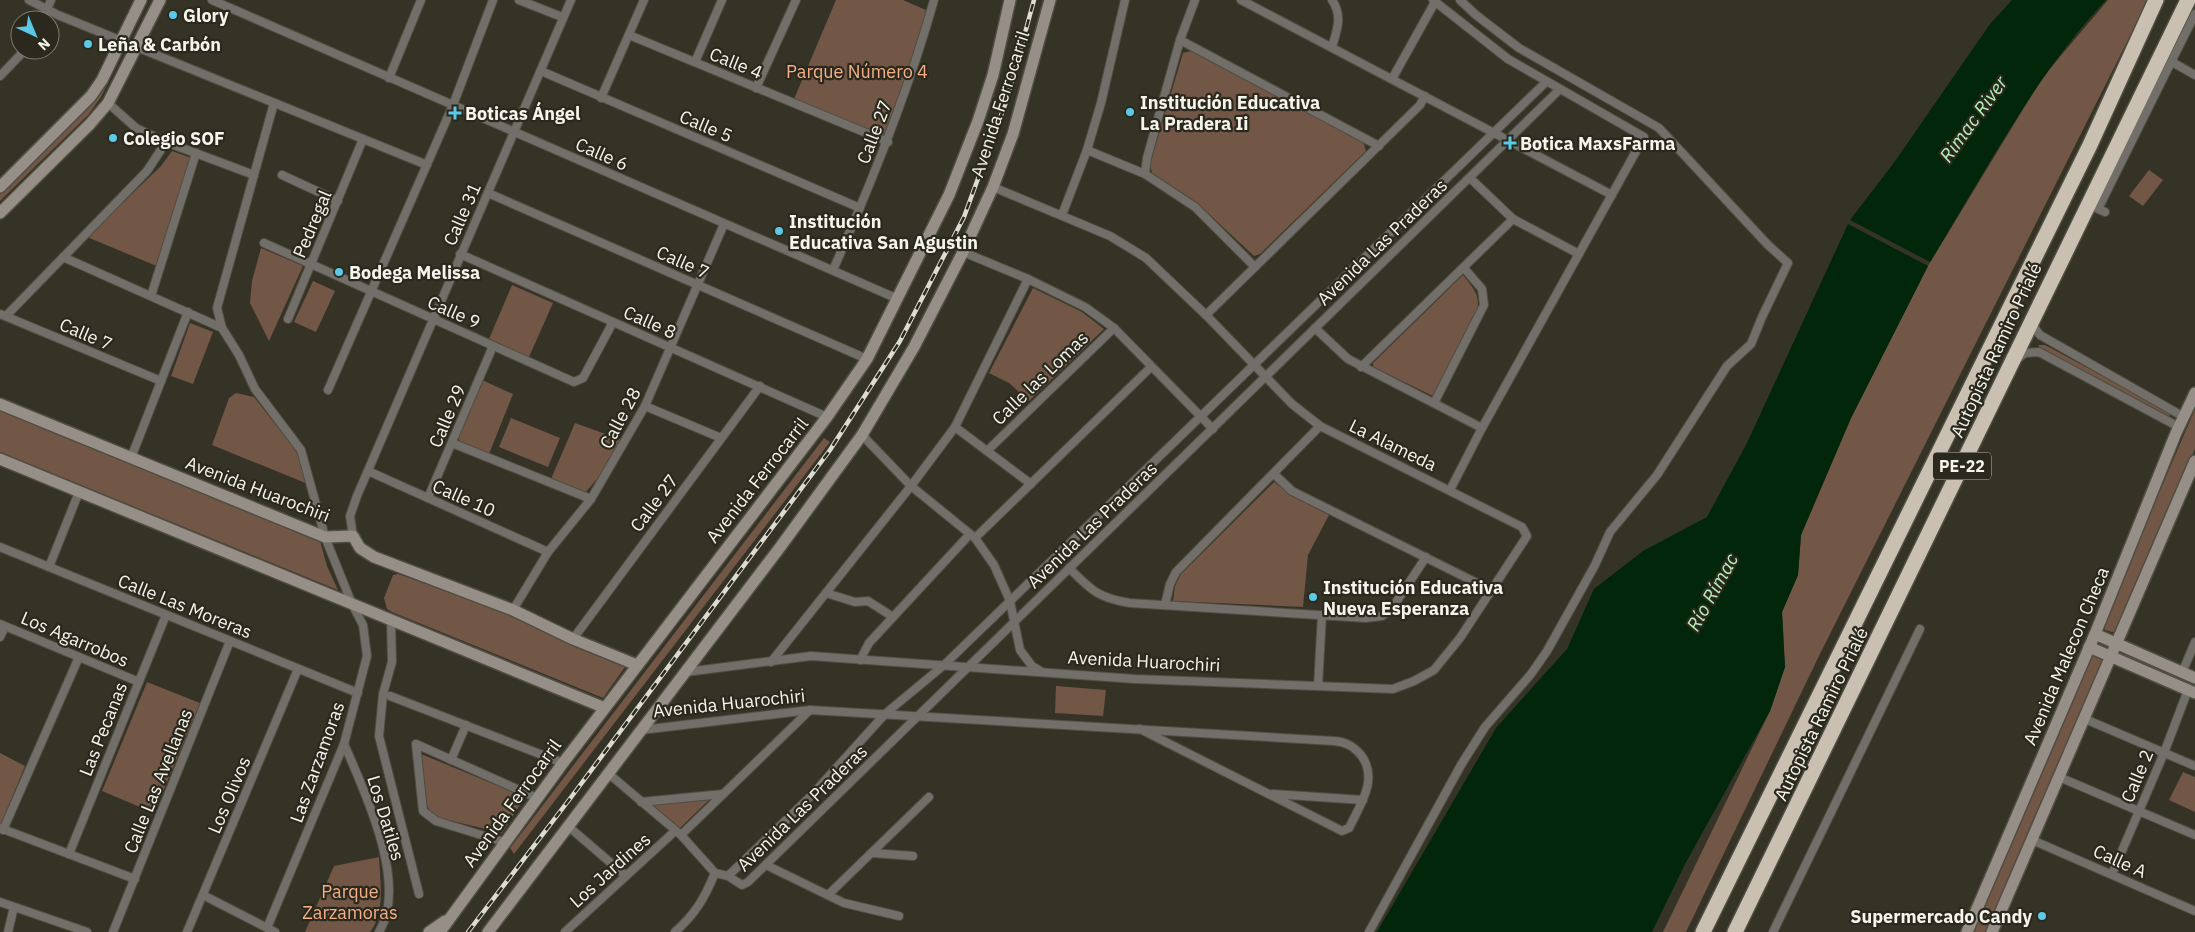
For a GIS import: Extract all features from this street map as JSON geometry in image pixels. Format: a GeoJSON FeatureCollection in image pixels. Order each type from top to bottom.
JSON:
{"type":"FeatureCollection","features":[{"type":"Feature","properties":{"kind":"highway","name":"Autopista Ramiro Prialé"},"geometry":{"type":"LineString","coordinates":[[1703,932],[2090,144],[2156,0]]}},
{"type":"Feature","properties":{"kind":"highway","name":"Autopista Ramiro Prialé"},"geometry":{"type":"LineString","coordinates":[[1735,932],[2188,0]]}},
{"type":"Feature","properties":{"kind":"street"},"geometry":{"type":"LineString","coordinates":[[29,0],[46,10],[51,0]]}},
{"type":"Feature","properties":{"kind":"street"},"geometry":{"type":"LineString","coordinates":[[0,187],[91,96],[102,80],[141,0]]}},
{"type":"Feature","properties":{"kind":"street"},"geometry":{"type":"LineString","coordinates":[[0,213],[90,124],[108,103],[160,0]]}},
{"type":"Feature","properties":{"kind":"street","name":"Calle 6"},"geometry":{"type":"LineString","coordinates":[[212,0],[898,299]]}},
{"type":"Feature","properties":{"kind":"street"},"geometry":{"type":"LineString","coordinates":[[389,78],[421,0]]}},
{"type":"Feature","properties":{"kind":"street"},"geometry":{"type":"LineString","coordinates":[[328,390],[453,105],[493,0]]}},
{"type":"Feature","properties":{"kind":"street"},"geometry":{"type":"LineString","coordinates":[[520,0],[562,17]]}},
{"type":"Feature","properties":{"kind":"street","name":"Calle 31"},"geometry":{"type":"LineString","coordinates":[[353,536],[350,516],[357,496],[434,320],[460,254],[515,133],[562,17],[571,0]]}},
{"type":"Feature","properties":{"kind":"street"},"geometry":{"type":"LineString","coordinates":[[601,98],[644,0]]}},
{"type":"Feature","properties":{"kind":"street"},"geometry":{"type":"LineString","coordinates":[[695,62],[722,0]]}},
{"type":"Feature","properties":{"kind":"street"},"geometry":{"type":"LineString","coordinates":[[756,88],[796,0]]}},
{"type":"Feature","properties":{"kind":"street","name":"Calle 27"},"geometry":{"type":"LineString","coordinates":[[833,270],[888,142],[921,47],[934,0]]}},
{"type":"Feature","properties":{"kind":"street","name":"Avenida Ferrocarril"},"geometry":{"type":"LineString","coordinates":[[440,932],[563,763],[827,417],[867,359],[949,195],[978,121],[993,75],[1010,0]]}},
{"type":"Feature","properties":{"kind":"street","name":"Avenida Ferrocarril"},"geometry":{"type":"LineString","coordinates":[[488,932],[781,546],[862,435],[914,347],[963,252],[993,187],[1013,134],[1050,0]]}},
{"type":"Feature","properties":{"kind":"street"},"geometry":{"type":"LineString","coordinates":[[1062,215],[1087,150],[1101,103],[1125,0]]}},
{"type":"Feature","properties":{"kind":"street"},"geometry":{"type":"LineString","coordinates":[[1145,174],[1147,158],[1180,40],[1195,0]]}},
{"type":"Feature","properties":{"kind":"street"},"geometry":{"type":"LineString","coordinates":[[1241,0],[1612,195]]}},
{"type":"Feature","properties":{"kind":"street"},"geometry":{"type":"LineString","coordinates":[[1332,0],[1339,15],[1338,29],[1332,47]]}},
{"type":"Feature","properties":{"kind":"street"},"geometry":{"type":"LineString","coordinates":[[1369,932],[1461,765],[1485,727],[1531,674],[1547,652],[1595,566],[1610,532],[1657,475],[1727,366],[1752,344],[1762,317],[1788,263],[1768,245],[1659,128],[1519,48],[1476,16],[1460,0]]}},
{"type":"Feature","properties":{"kind":"street"},"geometry":{"type":"LineString","coordinates":[[1392,79],[1434,1],[1508,59],[1559,90],[1644,136],[1482,428],[1450,490]]}},
{"type":"Feature","properties":{"kind":"street"},"geometry":{"type":"LineString","coordinates":[[2105,212],[2098,209],[2172,62],[2192,31],[2195,14]]}},
{"type":"Feature","properties":{"kind":"street"},"geometry":{"type":"LineString","coordinates":[[60,16],[426,165]]}},
{"type":"Feature","properties":{"kind":"street","name":"Calle 4"},"geometry":{"type":"LineString","coordinates":[[629,35],[888,142]]}},
{"type":"Feature","properties":{"kind":"street"},"geometry":{"type":"LineString","coordinates":[[1180,40],[1379,146]]}},
{"type":"Feature","properties":{"kind":"street"},"geometry":{"type":"LineString","coordinates":[[1,73],[14,60]]}},
{"type":"Feature","properties":{"kind":"street"},"geometry":{"type":"LineString","coordinates":[[2172,62],[2195,75]]}},
{"type":"Feature","properties":{"kind":"street","name":"Calle 5"},"geometry":{"type":"LineString","coordinates":[[541,71],[860,208]]}},
{"type":"Feature","properties":{"kind":"street","name":"Avenida Las Praderas"},"geometry":{"type":"LineString","coordinates":[[1546,82],[944,665],[885,714],[810,796],[728,876],[745,885],[1559,90]]}},
{"type":"Feature","properties":{"kind":"street"},"geometry":{"type":"LineString","coordinates":[[1206,315],[1420,106],[1425,96]]}},
{"type":"Feature","properties":{"kind":"street"},"geometry":{"type":"LineString","coordinates":[[108,103],[136,128],[166,142],[254,174]]}},
{"type":"Feature","properties":{"kind":"street"},"geometry":{"type":"LineString","coordinates":[[222,328],[217,308],[274,103]]}},
{"type":"Feature","properties":{"kind":"street","name":"Pedregal"},"geometry":{"type":"LineString","coordinates":[[288,319],[363,139]]}},
{"type":"Feature","properties":{"kind":"street"},"geometry":{"type":"LineString","coordinates":[[3,315],[147,171],[166,142]]}},
{"type":"Feature","properties":{"kind":"street"},"geometry":{"type":"LineString","coordinates":[[1087,150],[1145,174],[1195,207],[1255,268]]}},
{"type":"Feature","properties":{"kind":"street"},"geometry":{"type":"LineString","coordinates":[[151,296],[196,153]]}},
{"type":"Feature","properties":{"kind":"street"},"geometry":{"type":"LineString","coordinates":[[282,175],[338,201]]}},
{"type":"Feature","properties":{"kind":"street"},"geometry":{"type":"LineString","coordinates":[[1470,178],[1514,219],[1579,254]]}},
{"type":"Feature","properties":{"kind":"street","name":"La Alameda"},"geometry":{"type":"LineString","coordinates":[[993,187],[1110,236],[1146,258],[1206,315],[1292,404],[1320,426],[1522,527],[1527,536]]}},
{"type":"Feature","properties":{"kind":"street","name":"Calle 7"},"geometry":{"type":"LineString","coordinates":[[488,193],[867,359]]}},
{"type":"Feature","properties":{"kind":"street"},"geometry":{"type":"LineString","coordinates":[[1362,367],[1514,219]]}},
{"type":"Feature","properties":{"kind":"street","name":"Calle 28"},"geometry":{"type":"LineString","coordinates":[[513,610],[548,552],[592,500],[645,406],[724,224]]}},
{"type":"Feature","properties":{"kind":"street","name":"Calle 9"},"geometry":{"type":"LineString","coordinates":[[264,242],[311,265],[574,382],[579,382],[583,378],[613,322]]}},
{"type":"Feature","properties":{"kind":"street"},"geometry":{"type":"LineString","coordinates":[[963,252],[1028,279],[1086,307],[1114,328],[1213,429]]}},
{"type":"Feature","properties":{"kind":"street","name":"Calle 8"},"geometry":{"type":"LineString","coordinates":[[460,254],[827,417]]}},
{"type":"Feature","properties":{"kind":"street"},"geometry":{"type":"LineString","coordinates":[[63,257],[222,328]]}},
{"type":"Feature","properties":{"kind":"street"},"geometry":{"type":"LineString","coordinates":[[1434,403],[1484,305],[1482,290],[1464,268]]}},
{"type":"Feature","properties":{"kind":"street"},"geometry":{"type":"LineString","coordinates":[[771,662],[911,486],[955,427],[1028,279]]}},
{"type":"Feature","properties":{"kind":"street"},"geometry":{"type":"LineString","coordinates":[[132,458],[188,312]]}},
{"type":"Feature","properties":{"kind":"street","name":"Calle 7"},"geometry":{"type":"LineString","coordinates":[[3,315],[161,381]]}},
{"type":"Feature","properties":{"kind":"street"},"geometry":{"type":"LineString","coordinates":[[2032,318],[2033,326],[2040,335],[2181,422]]}},
{"type":"Feature","properties":{"kind":"street","name":"Las Zarzamoras"},"geometry":{"type":"LineString","coordinates":[[222,328],[239,355],[255,388],[301,450],[326,537],[352,604],[363,625],[367,656],[344,744],[267,928]]}},
{"type":"Feature","properties":{"kind":"street","name":"Calle las Lomas"},"geometry":{"type":"LineString","coordinates":[[987,451],[1114,328]]}},
{"type":"Feature","properties":{"kind":"street"},"geometry":{"type":"LineString","coordinates":[[1315,328],[1348,359],[1482,428]]}},
{"type":"Feature","properties":{"kind":"street","name":"Calle 29"},"geometry":{"type":"LineString","coordinates":[[428,498],[493,346]]}},
{"type":"Feature","properties":{"kind":"street"},"geometry":{"type":"LineString","coordinates":[[2009,367],[2025,353],[2040,352],[2181,422]]}},
{"type":"Feature","properties":{"kind":"street"},"geometry":{"type":"LineString","coordinates":[[860,660],[869,643],[973,536],[1031,484],[1151,367]]}},
{"type":"Feature","properties":{"kind":"street","name":"Calle 27"},"geometry":{"type":"LineString","coordinates":[[572,639],[760,386]]}},
{"type":"Feature","properties":{"kind":"street","name":"Avenida Malecon Checa"},"geometry":{"type":"LineString","coordinates":[[1967,932],[2095,634],[2181,422],[2195,393]]}},
{"type":"Feature","properties":{"kind":"street","name":"Avenida Huarochiri"},"geometry":{"type":"LineString","coordinates":[[0,404],[326,537],[353,536]]}},
{"type":"Feature","properties":{"kind":"street"},"geometry":{"type":"LineString","coordinates":[[645,406],[721,438]]}},
{"type":"Feature","properties":{"kind":"street"},"geometry":{"type":"LineString","coordinates":[[1165,605],[1170,584],[1176,572],[1320,426]]}},
{"type":"Feature","properties":{"kind":"street"},"geometry":{"type":"LineString","coordinates":[[955,427],[1031,484]]}},
{"type":"Feature","properties":{"kind":"street"},"geometry":{"type":"LineString","coordinates":[[862,435],[911,486],[973,536],[994,565],[1010,601],[1013,623],[1023,655],[1032,666],[1044,674]]}},
{"type":"Feature","properties":{"kind":"street"},"geometry":{"type":"LineString","coordinates":[[452,444],[592,500]]}},
{"type":"Feature","properties":{"kind":"street"},"geometry":{"type":"LineString","coordinates":[[0,460],[605,708]]}},
{"type":"Feature","properties":{"kind":"street"},"geometry":{"type":"LineString","coordinates":[[1992,932],[2195,461]]}},
{"type":"Feature","properties":{"kind":"street","name":"Calle 10"},"geometry":{"type":"LineString","coordinates":[[368,471],[548,552]]}},
{"type":"Feature","properties":{"kind":"street"},"geometry":{"type":"LineString","coordinates":[[1274,474],[1292,491],[1491,590]]}},
{"type":"Feature","properties":{"kind":"street"},"geometry":{"type":"LineString","coordinates":[[49,567],[79,492]]}},
{"type":"Feature","properties":{"kind":"street"},"geometry":{"type":"LineString","coordinates":[[353,536],[360,548],[374,557],[513,610],[572,639],[637,666]]}},
{"type":"Feature","properties":{"kind":"street","name":"Avenida Huarochiri"},"geometry":{"type":"LineString","coordinates":[[686,672],[811,656],[969,666],[1044,674],[1393,689],[1414,681],[1434,670],[1460,638],[1527,536]]}},
{"type":"Feature","properties":{"kind":"street","name":"Calle Las Moreras"},"geometry":{"type":"LineString","coordinates":[[0,547],[358,693]]}},
{"type":"Feature","properties":{"kind":"street"},"geometry":{"type":"LineString","coordinates":[[1069,568],[1092,591],[1108,599],[1165,605],[1366,618],[1382,616],[1391,610],[1426,557]]}},
{"type":"Feature","properties":{"kind":"street"},"geometry":{"type":"LineString","coordinates":[[826,593],[855,602],[868,601],[893,617]]}},
{"type":"Feature","properties":{"kind":"street","name":"Las Pecanas"},"geometry":{"type":"LineString","coordinates":[[69,854],[166,615]]}},
{"type":"Feature","properties":{"kind":"street"},"geometry":{"type":"LineString","coordinates":[[1318,686],[1322,615]]}},
{"type":"Feature","properties":{"kind":"street"},"geometry":{"type":"LineString","coordinates":[[391,621],[392,662],[383,694],[378,736],[419,894]]}},
{"type":"Feature","properties":{"kind":"street"},"geometry":{"type":"LineString","coordinates":[[0,637],[3,626]]}},
{"type":"Feature","properties":{"kind":"street","name":"Los Agarrobos"},"geometry":{"type":"LineString","coordinates":[[3,626],[139,682]]}},
{"type":"Feature","properties":{"kind":"street"},"geometry":{"type":"LineString","coordinates":[[1773,932],[1920,629]]}},
{"type":"Feature","properties":{"kind":"street"},"geometry":{"type":"LineString","coordinates":[[2095,634],[2195,678]]}},
{"type":"Feature","properties":{"kind":"street","name":"Calle Las Avellanas"},"geometry":{"type":"LineString","coordinates":[[113,932],[230,641]]}},
{"type":"Feature","properties":{"kind":"street"},"geometry":{"type":"LineString","coordinates":[[2182,672],[2195,642]]}},
{"type":"Feature","properties":{"kind":"street"},"geometry":{"type":"LineString","coordinates":[[2089,647],[2191,692]]}},
{"type":"Feature","properties":{"kind":"street"},"geometry":{"type":"LineString","coordinates":[[79,657],[1,829],[135,879]]}},
{"type":"Feature","properties":{"kind":"street","name":"Los Olivos"},"geometry":{"type":"LineString","coordinates":[[187,932],[298,669]]}},
{"type":"Feature","properties":{"kind":"street","name":"Calle 2"},"geometry":{"type":"LineString","coordinates":[[2112,874],[2191,692]]}},
{"type":"Feature","properties":{"kind":"street"},"geometry":{"type":"LineString","coordinates":[[390,696],[563,763]]}},
{"type":"Feature","properties":{"kind":"street","name":"Avenida Huarochiri"},"geometry":{"type":"LineString","coordinates":[[641,730],[810,710],[1346,742],[1364,760],[1370,782],[1363,800],[1346,831],[1342,831],[1267,793]]}},
{"type":"Feature","properties":{"kind":"street","name":"Los Jardines"},"geometry":{"type":"LineString","coordinates":[[565,932],[626,876],[723,794],[810,710]]}},
{"type":"Feature","properties":{"kind":"street"},"geometry":{"type":"LineString","coordinates":[[2084,719],[2195,766]]}},
{"type":"Feature","properties":{"kind":"street"},"geometry":{"type":"LineString","coordinates":[[452,760],[466,725]]}},
{"type":"Feature","properties":{"kind":"street"},"geometry":{"type":"LineString","coordinates":[[1140,729],[1267,793],[1363,800]]}},
{"type":"Feature","properties":{"kind":"street","name":"Los Datiles"},"geometry":{"type":"LineString","coordinates":[[344,744],[369,803],[385,857],[388,905],[387,915],[379,932]]}},
{"type":"Feature","properties":{"kind":"street"},"geometry":{"type":"LineString","coordinates":[[504,842],[436,822],[423,811],[416,744],[537,798]]}},
{"type":"Feature","properties":{"kind":"street"},"geometry":{"type":"LineString","coordinates":[[609,774],[678,833],[715,874],[728,876]]}},
{"type":"Feature","properties":{"kind":"street"},"geometry":{"type":"LineString","coordinates":[[2059,777],[2195,834]]}},
{"type":"Feature","properties":{"kind":"street"},"geometry":{"type":"LineString","coordinates":[[641,802],[723,794]]}},
{"type":"Feature","properties":{"kind":"street"},"geometry":{"type":"LineString","coordinates":[[828,895],[929,797]]}},
{"type":"Feature","properties":{"kind":"street"},"geometry":{"type":"LineString","coordinates":[[569,827],[626,876]]}},
{"type":"Feature","properties":{"kind":"street","name":"Calle A"},"geometry":{"type":"LineString","coordinates":[[2032,840],[2195,910]]}},
{"type":"Feature","properties":{"kind":"street"},"geometry":{"type":"LineString","coordinates":[[872,853],[913,856]]}},
{"type":"Feature","properties":{"kind":"street"},"geometry":{"type":"LineString","coordinates":[[766,865],[844,904],[899,916]]}},
{"type":"Feature","properties":{"kind":"street","name":"Avenida Las Praderas"},"geometry":{"type":"LineString","coordinates":[[675,932],[692,916],[703,902],[715,874]]}},
{"type":"Feature","properties":{"kind":"street"},"geometry":{"type":"LineString","coordinates":[[203,895],[276,932]]}},
{"type":"Feature","properties":{"kind":"street"},"geometry":{"type":"LineString","coordinates":[[0,902],[87,932]]}},
{"type":"Feature","properties":{"kind":"street"},"geometry":{"type":"LineString","coordinates":[[8,932],[14,906]]}},
{"type":"Feature","properties":{"kind":"street"},"geometry":{"type":"LineString","coordinates":[[429,932],[451,917]]}},
{"type":"Feature","properties":{"kind":"green space","name":"Parque Número 4"},"geometry":{"type":"Polygon","coordinates":[[[836,0],[903,0],[928,11],[885,136],[794,99],[836,0]]]}},
{"type":"Feature","properties":{"kind":"green space"},"geometry":{"type":"Polygon","coordinates":[[[2108,0],[2148,0],[1819,656],[1686,932],[1663,932],[1770,711],[1785,667],[1782,612],[1798,575],[1801,535],[1851,418],[1928,266],[2042,78],[2108,0]]]}},
{"type":"Feature","properties":{"kind":"green space"},"geometry":{"type":"Polygon","coordinates":[[[1191,51],[1363,141],[1366,151],[1260,254],[1254,256],[1196,202],[1152,173],[1150,164],[1183,53],[1191,51]]]}},
{"type":"Feature","properties":{"kind":"green space"},"geometry":{"type":"Polygon","coordinates":[[[118,52],[122,54],[101,97],[88,115],[0,201],[0,192],[90,103],[118,52]]]}},
{"type":"Feature","properties":{"kind":"green space"},"geometry":{"type":"Polygon","coordinates":[[[172,151],[191,158],[159,267],[87,237],[161,166],[172,151]]]}},
{"type":"Feature","properties":{"kind":"green space"},"geometry":{"type":"Polygon","coordinates":[[[2149,170],[2163,180],[2143,206],[2129,196],[2149,170]]]}},
{"type":"Feature","properties":{"kind":"green space"},"geometry":{"type":"Polygon","coordinates":[[[261,248],[303,266],[269,341],[250,303],[252,281],[261,248]]]}},
{"type":"Feature","properties":{"kind":"green space"},"geometry":{"type":"Polygon","coordinates":[[[1463,275],[1477,296],[1477,312],[1433,396],[1373,367],[1373,363],[1463,275]]]}},
{"type":"Feature","properties":{"kind":"green space"},"geometry":{"type":"Polygon","coordinates":[[[313,281],[335,291],[316,332],[294,322],[313,281]]]}},
{"type":"Feature","properties":{"kind":"green space"},"geometry":{"type":"Polygon","coordinates":[[[512,285],[553,303],[529,357],[489,339],[512,285]]]}},
{"type":"Feature","properties":{"kind":"green space"},"geometry":{"type":"Polygon","coordinates":[[[1033,288],[1082,312],[1104,329],[1029,401],[1009,383],[989,373],[1033,288]]]}},
{"type":"Feature","properties":{"kind":"green space"},"geometry":{"type":"Polygon","coordinates":[[[190,323],[213,332],[193,384],[171,376],[190,323]]]}},
{"type":"Feature","properties":{"kind":"green space"},"geometry":{"type":"Polygon","coordinates":[[[2038,345],[2045,345],[2170,412],[2172,415],[2168,416],[2041,349],[2038,345]]]}},
{"type":"Feature","properties":{"kind":"green space"},"geometry":{"type":"Polygon","coordinates":[[[482,380],[513,394],[489,454],[460,441],[458,438],[482,380]]]}},
{"type":"Feature","properties":{"kind":"green space"},"geometry":{"type":"Polygon","coordinates":[[[236,393],[254,397],[298,453],[308,484],[212,445],[229,398],[236,393]]]}},
{"type":"Feature","properties":{"kind":"green space"},"geometry":{"type":"Polygon","coordinates":[[[2195,409],[2195,449],[2117,631],[2105,630],[2103,624],[2195,409]]]}},
{"type":"Feature","properties":{"kind":"green space"},"geometry":{"type":"Polygon","coordinates":[[[0,410],[320,541],[327,566],[338,590],[0,452],[0,410]]]}},
{"type":"Feature","properties":{"kind":"green space"},"geometry":{"type":"Polygon","coordinates":[[[511,418],[560,438],[548,467],[499,447],[511,418]]]}},
{"type":"Feature","properties":{"kind":"green space"},"geometry":{"type":"Polygon","coordinates":[[[575,423],[622,440],[603,472],[585,493],[551,479],[575,423]]]}},
{"type":"Feature","properties":{"kind":"green space"},"geometry":{"type":"Polygon","coordinates":[[[824,438],[830,442],[514,854],[510,848],[824,438]]]}},
{"type":"Feature","properties":{"kind":"green space"},"geometry":{"type":"Polygon","coordinates":[[[1274,482],[1293,496],[1329,515],[1308,555],[1303,607],[1173,601],[1175,586],[1181,574],[1274,482]]]}},
{"type":"Feature","properties":{"kind":"green space"},"geometry":{"type":"Polygon","coordinates":[[[398,574],[500,610],[625,667],[603,698],[392,612],[387,609],[384,598],[393,575],[398,574]]]}},
{"type":"Feature","properties":{"kind":"green space"},"geometry":{"type":"Polygon","coordinates":[[[2126,652],[2195,682],[2195,689],[2124,658],[2126,652]]]}},
{"type":"Feature","properties":{"kind":"green space"},"geometry":{"type":"Polygon","coordinates":[[[2093,656],[2102,659],[2104,664],[1988,932],[1971,932],[2088,660],[2093,656]]]}},
{"type":"Feature","properties":{"kind":"green space"},"geometry":{"type":"Polygon","coordinates":[[[147,682],[200,703],[154,813],[102,791],[147,682]]]}},
{"type":"Feature","properties":{"kind":"green space"},"geometry":{"type":"Polygon","coordinates":[[[1056,686],[1106,690],[1103,716],[1055,713],[1056,686]]]}},
{"type":"Feature","properties":{"kind":"green space"},"geometry":{"type":"Polygon","coordinates":[[[0,753],[25,766],[1,824],[0,824],[0,753]]]}},
{"type":"Feature","properties":{"kind":"green space"},"geometry":{"type":"Polygon","coordinates":[[[421,754],[525,797],[502,833],[436,817],[431,812],[424,797],[421,754]]]}},
{"type":"Feature","properties":{"kind":"green space"},"geometry":{"type":"Polygon","coordinates":[[[2183,772],[2195,777],[2195,812],[2169,800],[2183,772]]]}},
{"type":"Feature","properties":{"kind":"green space"},"geometry":{"type":"Polygon","coordinates":[[[711,798],[680,828],[649,802],[711,798]]]}},
{"type":"Feature","properties":{"kind":"green space","name":"Parque Zarzamoras"},"geometry":{"type":"Polygon","coordinates":[[[379,857],[380,906],[375,924],[370,932],[305,932],[334,866],[379,857]]]}},
{"type":"Feature","properties":{"kind":"water","name":"Rimac River"},"geometry":{"type":"Polygon","coordinates":[[[2012,0],[2106,0],[2080,29],[2033,93],[1930,262],[1850,220],[1893,164],[1990,24],[2012,0]]]}},
{"type":"Feature","properties":{"kind":"water","name":"Río Rímac"},"geometry":{"type":"Polygon","coordinates":[[[1848,224],[1928,266],[1851,418],[1801,535],[1798,575],[1782,612],[1785,667],[1770,711],[1685,864],[1652,932],[1377,932],[1496,728],[1567,649],[1594,589],[1643,551],[1707,517],[1747,443],[1848,224]]]}},
{"type":"Feature","properties":{"kind":"railway"},"geometry":{"type":"LineString","coordinates":[[468,932],[830,450],[900,341],[964,217],[1007,99],[1034,0]]}},
{"type":"Feature","properties":{"kind":"place","name":"Glory"},"geometry":{"type":"Point","coordinates":[173,15]}},
{"type":"Feature","properties":{"kind":"place","name":"Leña & Carbón"},"geometry":{"type":"Point","coordinates":[88,44]}},
{"type":"Feature","properties":{"kind":"place","name":"Institución Educativa La Pradera Ii"},"geometry":{"type":"Point","coordinates":[1130,112]}},
{"type":"Feature","properties":{"kind":"place","name":"Boticas Ángel"},"geometry":{"type":"Point","coordinates":[455,113]}},
{"type":"Feature","properties":{"kind":"place","name":"Colegio SOF"},"geometry":{"type":"Point","coordinates":[113,138]}},
{"type":"Feature","properties":{"kind":"place","name":"Botica MaxsFarma"},"geometry":{"type":"Point","coordinates":[1510,143]}},
{"type":"Feature","properties":{"kind":"place","name":"Institución Educativa San Agustin"},"geometry":{"type":"Point","coordinates":[779,231]}},
{"type":"Feature","properties":{"kind":"place","name":"Bodega Melissa"},"geometry":{"type":"Point","coordinates":[339,272]}},
{"type":"Feature","properties":{"kind":"place","name":"Institución Educativa Nueva Esperanza"},"geometry":{"type":"Point","coordinates":[1313,597]}},
{"type":"Feature","properties":{"kind":"place","name":"Supermercado Candy"},"geometry":{"type":"Point","coordinates":[2042,916]}}]}
